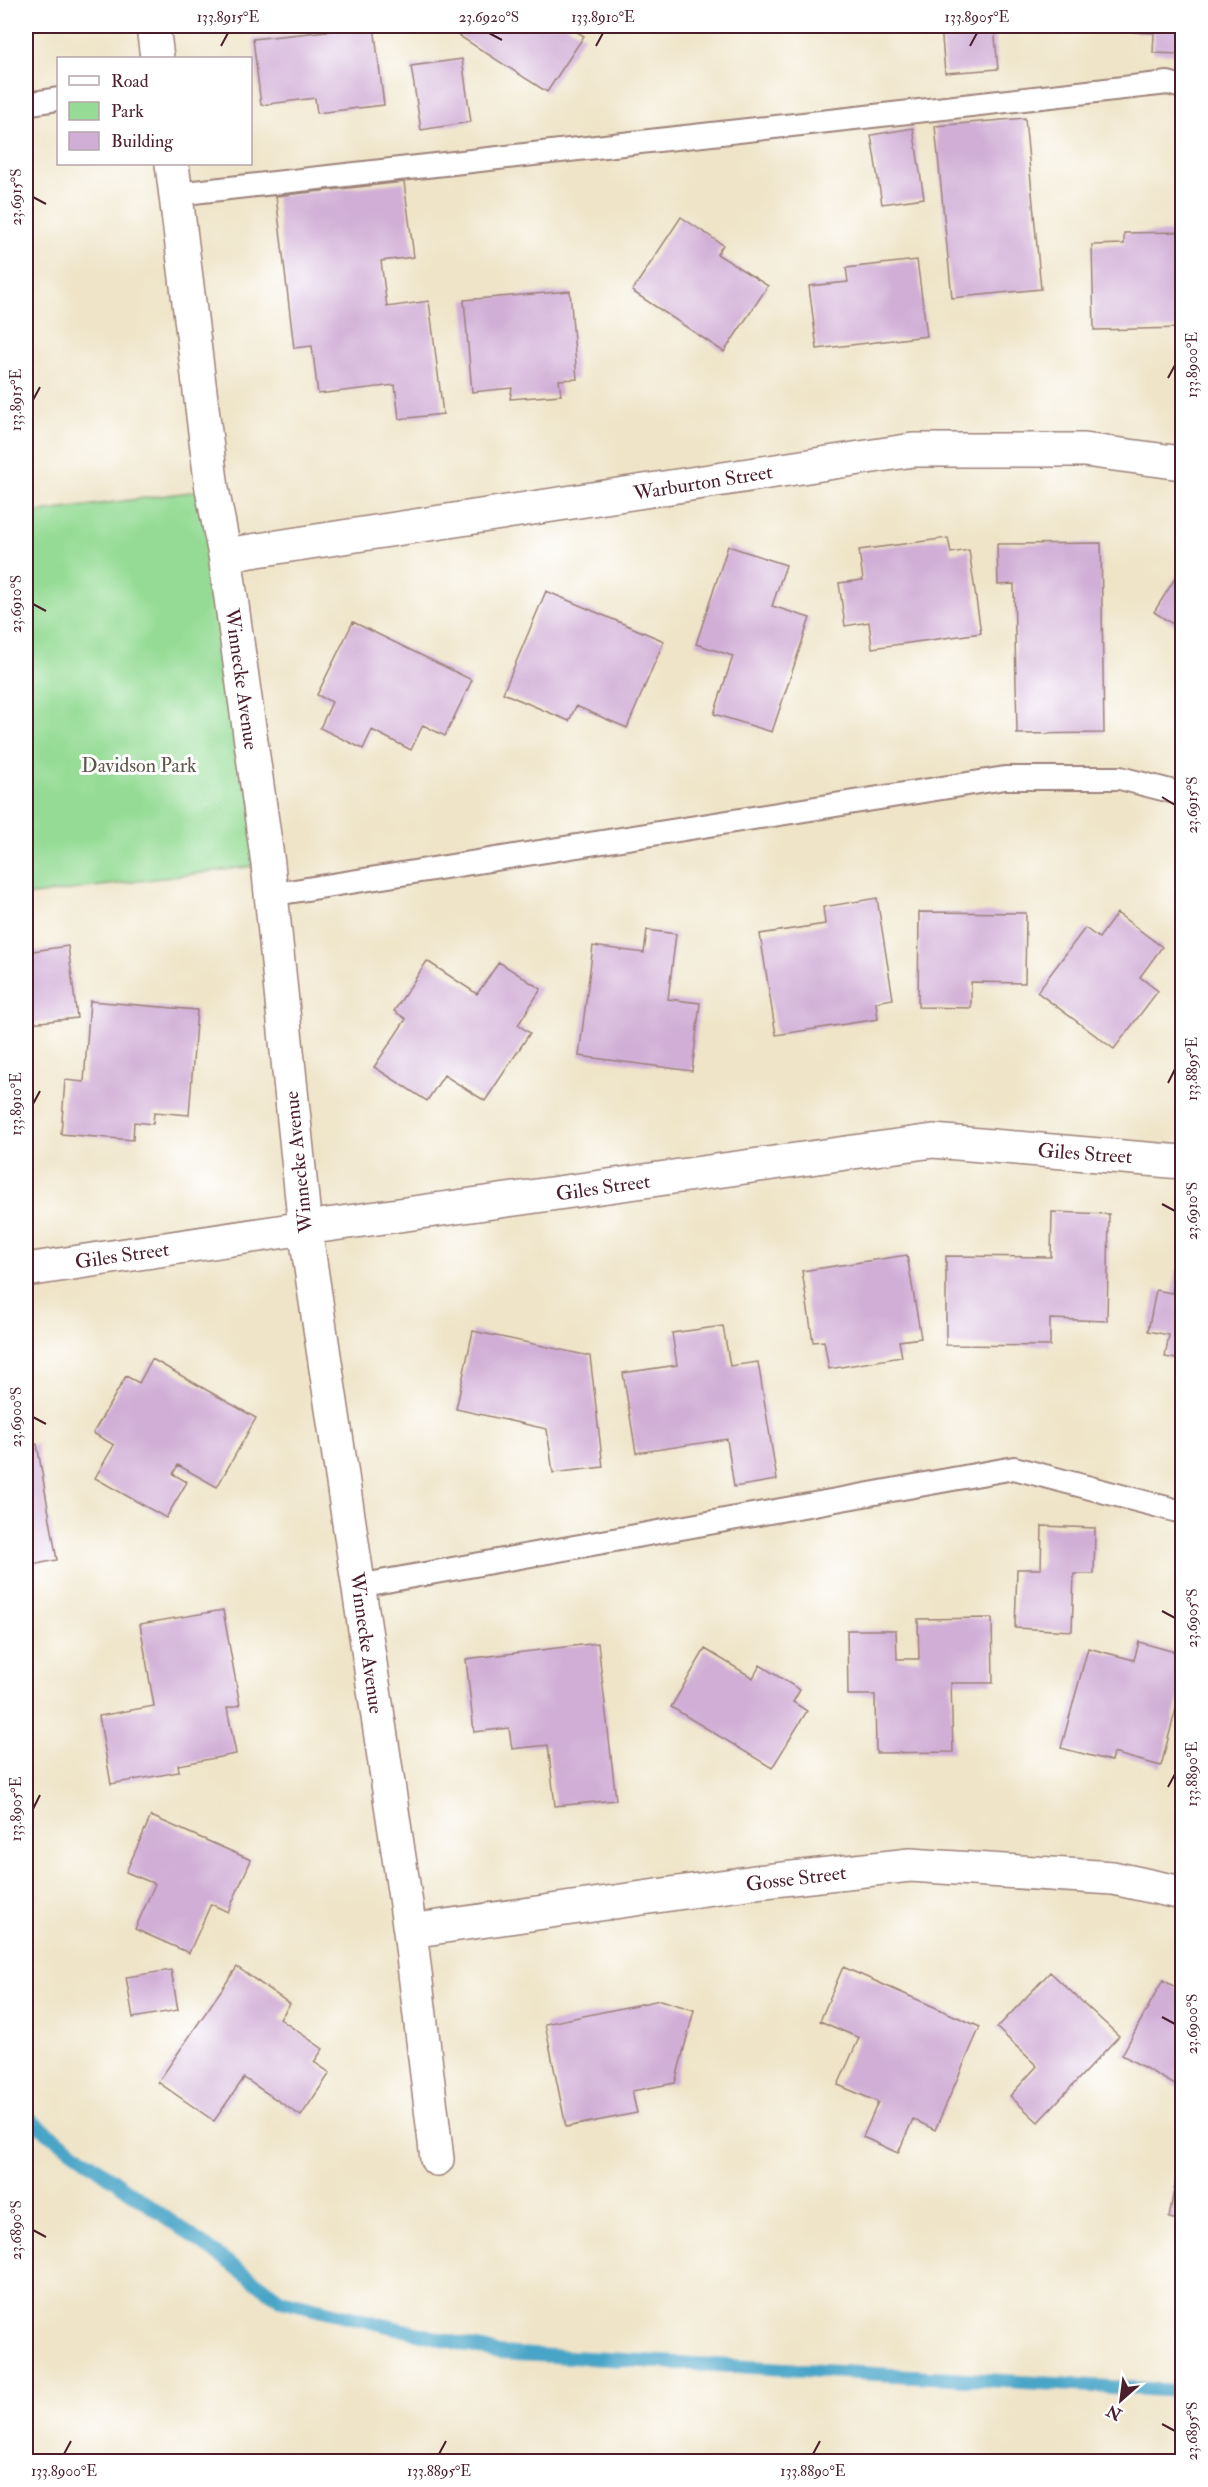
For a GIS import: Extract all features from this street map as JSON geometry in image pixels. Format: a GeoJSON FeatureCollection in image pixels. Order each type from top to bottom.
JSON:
{"type":"FeatureCollection","features":[{"type":"Feature","properties":{"kind":"street"},"geometry":{"type":"LineString","coordinates":[[153,26],[157,57]]}},
{"type":"Feature","properties":{"kind":"street","name":"Winnecke Avenue"},"geometry":{"type":"LineString","coordinates":[[174,179],[212,489],[225,555],[268,864],[269,895],[305,1228],[410,1931],[437,2159]]}},
{"type":"Feature","properties":{"kind":"street","name":"Warburton Street"},"geometry":{"type":"LineString","coordinates":[[225,555],[913,450],[1084,450],[1182,463]]}},
{"type":"Feature","properties":{"kind":"street","name":"Giles Street"},"geometry":{"type":"LineString","coordinates":[[26,1270],[305,1228],[933,1141],[1182,1162]]}},
{"type":"Feature","properties":{"kind":"street","name":"Gosse Street"},"geometry":{"type":"LineString","coordinates":[[410,1931],[755,1882],[910,1865],[1113,1878],[1182,1893]]}},
{"type":"Feature","properties":{"kind":"lane"},"geometry":{"type":"LineString","coordinates":[[174,179],[1168,83],[1182,87]]}},
{"type":"Feature","properties":{"kind":"lane"},"geometry":{"type":"LineString","coordinates":[[26,104],[57,99]]}},
{"type":"Feature","properties":{"kind":"lane"},"geometry":{"type":"LineString","coordinates":[[269,895],[1005,778],[1120,778],[1182,794]]}},
{"type":"Feature","properties":{"kind":"lane"},"geometry":{"type":"LineString","coordinates":[[358,1586],[1014,1468],[1182,1512]]}},
{"type":"Feature","properties":{"kind":"green space","name":"Davidson Park"},"geometry":{"type":"Polygon","coordinates":[[[212,489],[268,864],[26,896],[26,514],[212,489]]]}},
{"type":"Feature","properties":{"kind":"building"},"geometry":{"type":"Polygon","coordinates":[[[374,26],[384,105],[317,113],[315,98],[261,105],[253,39],[374,26]]]}},
{"type":"Feature","properties":{"kind":"building"},"geometry":{"type":"Polygon","coordinates":[[[444,26],[567,26],[584,36],[547,92],[444,26]]]}},
{"type":"Feature","properties":{"kind":"building"},"geometry":{"type":"Polygon","coordinates":[[[941,26],[994,26],[998,69],[945,73],[941,26]]]}},
{"type":"Feature","properties":{"kind":"building"},"geometry":{"type":"Polygon","coordinates":[[[1134,26],[1182,26],[1182,54],[1153,53],[1154,33],[1134,32],[1134,26]]]}},
{"type":"Feature","properties":{"kind":"building"},"geometry":{"type":"Polygon","coordinates":[[[462,59],[471,122],[421,130],[411,66],[462,59]]]}},
{"type":"Feature","properties":{"kind":"building"},"geometry":{"type":"Polygon","coordinates":[[[1025,118],[1041,289],[952,298],[935,126],[1025,118]]]}},
{"type":"Feature","properties":{"kind":"building"},"geometry":{"type":"Polygon","coordinates":[[[913,128],[924,198],[882,204],[871,135],[913,128]]]}},
{"type":"Feature","properties":{"kind":"building"},"geometry":{"type":"Polygon","coordinates":[[[404,182],[414,257],[381,261],[387,307],[429,301],[443,414],[399,419],[395,385],[318,394],[312,346],[294,348],[276,196],[404,182]]]}},
{"type":"Feature","properties":{"kind":"building"},"geometry":{"type":"Polygon","coordinates":[[[681,217],[723,245],[717,254],[768,286],[724,352],[632,291],[681,217]]]}},
{"type":"Feature","properties":{"kind":"building"},"geometry":{"type":"Polygon","coordinates":[[[1182,232],[1182,328],[1094,330],[1092,245],[1124,244],[1124,233],[1182,232]]]}},
{"type":"Feature","properties":{"kind":"building"},"geometry":{"type":"Polygon","coordinates":[[[917,260],[927,336],[817,349],[809,286],[848,282],[846,268],[917,260]]]}},
{"type":"Feature","properties":{"kind":"building"},"geometry":{"type":"Polygon","coordinates":[[[570,291],[577,379],[559,380],[561,395],[510,399],[512,388],[472,392],[464,300],[570,291]]]}},
{"type":"Feature","properties":{"kind":"building"},"geometry":{"type":"Polygon","coordinates":[[[948,538],[951,553],[969,550],[981,633],[872,648],[869,622],[845,626],[839,583],[863,580],[859,550],[948,538]]]}},
{"type":"Feature","properties":{"kind":"building"},"geometry":{"type":"Polygon","coordinates":[[[1101,543],[1104,733],[1017,734],[1014,584],[998,585],[997,544],[1101,543]]]}},
{"type":"Feature","properties":{"kind":"building"},"geometry":{"type":"Polygon","coordinates":[[[728,546],[786,565],[772,606],[810,618],[772,732],[714,714],[733,656],[696,644],[728,546]]]}},
{"type":"Feature","properties":{"kind":"building"},"geometry":{"type":"Polygon","coordinates":[[[1182,567],[1182,630],[1154,612],[1182,567]]]}},
{"type":"Feature","properties":{"kind":"building"},"geometry":{"type":"Polygon","coordinates":[[[546,591],[664,641],[627,728],[576,706],[569,721],[503,693],[546,591]]]}},
{"type":"Feature","properties":{"kind":"building"},"geometry":{"type":"Polygon","coordinates":[[[353,622],[472,680],[445,736],[423,725],[411,750],[372,730],[363,749],[320,728],[332,702],[317,695],[353,622]]]}},
{"type":"Feature","properties":{"kind":"building"},"geometry":{"type":"Polygon","coordinates":[[[877,898],[893,999],[876,1002],[878,1019],[776,1035],[760,934],[825,924],[823,907],[877,898]]]}},
{"type":"Feature","properties":{"kind":"building"},"geometry":{"type":"Polygon","coordinates":[[[919,912],[1026,913],[1025,983],[971,982],[971,1008],[918,1007],[919,912]]]}},
{"type":"Feature","properties":{"kind":"building"},"geometry":{"type":"Polygon","coordinates":[[[1117,913],[1162,947],[1140,977],[1158,991],[1114,1049],[1037,992],[1085,928],[1099,938],[1117,913]]]}},
{"type":"Feature","properties":{"kind":"building"},"geometry":{"type":"Polygon","coordinates":[[[647,930],[676,934],[668,999],[700,1003],[692,1071],[579,1056],[593,946],[644,953],[647,930]]]}},
{"type":"Feature","properties":{"kind":"building"},"geometry":{"type":"Polygon","coordinates":[[[68,946],[77,1018],[31,1023],[26,985],[26,952],[68,946]]]}},
{"type":"Feature","properties":{"kind":"building"},"geometry":{"type":"Polygon","coordinates":[[[427,961],[477,994],[499,962],[541,989],[518,1025],[530,1033],[485,1101],[444,1075],[427,1101],[374,1067],[406,1019],[394,1011],[427,961]]]}},
{"type":"Feature","properties":{"kind":"building"},"geometry":{"type":"Polygon","coordinates":[[[90,1001],[197,1010],[189,1115],[154,1112],[153,1124],[134,1122],[133,1140],[61,1134],[65,1080],[84,1082],[90,1001]]]}},
{"type":"Feature","properties":{"kind":"building"},"geometry":{"type":"Polygon","coordinates":[[[1052,1212],[1109,1214],[1107,1321],[1050,1319],[1050,1346],[946,1345],[946,1256],[1051,1257],[1052,1212]]]}},
{"type":"Feature","properties":{"kind":"building"},"geometry":{"type":"Polygon","coordinates":[[[907,1255],[921,1338],[899,1341],[902,1357],[829,1369],[824,1341],[813,1342],[802,1271],[907,1255]]]}},
{"type":"Feature","properties":{"kind":"building"},"geometry":{"type":"Polygon","coordinates":[[[1176,1270],[1182,1271],[1182,1360],[1165,1357],[1169,1335],[1148,1331],[1156,1290],[1172,1293],[1176,1270]]]}},
{"type":"Feature","properties":{"kind":"building"},"geometry":{"type":"Polygon","coordinates":[[[723,1326],[730,1366],[758,1362],[777,1480],[734,1487],[727,1439],[636,1453],[623,1373],[677,1365],[672,1333],[723,1326]]]}},
{"type":"Feature","properties":{"kind":"building"},"geometry":{"type":"Polygon","coordinates":[[[473,1331],[590,1356],[603,1467],[553,1473],[547,1429],[456,1409],[473,1331]]]}},
{"type":"Feature","properties":{"kind":"building"},"geometry":{"type":"Polygon","coordinates":[[[152,1359],[256,1418],[217,1487],[178,1465],[173,1474],[187,1482],[166,1518],[95,1478],[114,1445],[93,1433],[126,1376],[139,1383],[152,1359]]]}},
{"type":"Feature","properties":{"kind":"building"},"geometry":{"type":"Polygon","coordinates":[[[37,1444],[57,1560],[26,1566],[26,1446],[37,1444]]]}},
{"type":"Feature","properties":{"kind":"building"},"geometry":{"type":"Polygon","coordinates":[[[1042,1526],[1095,1528],[1094,1574],[1074,1574],[1072,1631],[1015,1628],[1017,1569],[1041,1569],[1042,1526]]]}},
{"type":"Feature","properties":{"kind":"building"},"geometry":{"type":"Polygon","coordinates":[[[223,1610],[240,1705],[227,1708],[236,1754],[178,1765],[179,1772],[111,1784],[99,1716],[154,1706],[140,1624],[223,1610]]]}},
{"type":"Feature","properties":{"kind":"building"},"geometry":{"type":"Polygon","coordinates":[[[992,1618],[993,1683],[951,1683],[953,1752],[876,1753],[875,1695],[848,1695],[847,1630],[896,1630],[897,1659],[919,1659],[918,1619],[992,1618]]]}},
{"type":"Feature","properties":{"kind":"building"},"geometry":{"type":"Polygon","coordinates":[[[1139,1642],[1182,1654],[1182,1685],[1161,1766],[1113,1753],[1111,1761],[1061,1748],[1088,1648],[1134,1660],[1139,1642]]]}},
{"type":"Feature","properties":{"kind":"building"},"geometry":{"type":"Polygon","coordinates":[[[598,1643],[616,1800],[555,1806],[548,1745],[512,1749],[509,1728],[474,1732],[466,1659],[598,1643]]]}},
{"type":"Feature","properties":{"kind":"building"},"geometry":{"type":"Polygon","coordinates":[[[705,1649],[753,1678],[760,1665],[800,1690],[793,1702],[807,1711],[772,1768],[671,1707],[705,1649]]]}},
{"type":"Feature","properties":{"kind":"building"},"geometry":{"type":"Polygon","coordinates":[[[151,1816],[251,1860],[228,1912],[211,1904],[189,1953],[135,1929],[155,1884],[126,1872],[151,1816]]]}},
{"type":"Feature","properties":{"kind":"building"},"geometry":{"type":"Polygon","coordinates":[[[237,1967],[290,2004],[280,2019],[323,2049],[314,2062],[330,2073],[301,2116],[244,2078],[214,2121],[158,2082],[237,1967]]]}},
{"type":"Feature","properties":{"kind":"building"},"geometry":{"type":"Polygon","coordinates":[[[843,1967],[980,2027],[935,2130],[913,2119],[898,2153],[863,2137],[878,2102],[838,2085],[859,2038],[820,2021],[843,1967]]]}},
{"type":"Feature","properties":{"kind":"building"},"geometry":{"type":"Polygon","coordinates":[[[171,1970],[178,2010],[133,2018],[126,1977],[171,1970]]]}},
{"type":"Feature","properties":{"kind":"building"},"geometry":{"type":"Polygon","coordinates":[[[1050,1972],[1119,2036],[1038,2122],[1010,2096],[1037,2066],[997,2028],[1050,1972]]]}},
{"type":"Feature","properties":{"kind":"building"},"geometry":{"type":"Polygon","coordinates":[[[1163,1980],[1182,1991],[1182,2089],[1122,2055],[1163,1980]]]}},
{"type":"Feature","properties":{"kind":"building"},"geometry":{"type":"Polygon","coordinates":[[[660,2000],[694,2010],[675,2083],[632,2091],[637,2113],[566,2127],[545,2024],[660,2000]]]}},
{"type":"Feature","properties":{"kind":"building"},"geometry":{"type":"Polygon","coordinates":[[[1182,2151],[1182,2221],[1169,2218],[1182,2151]]]}},
{"type":"Feature","properties":{"kind":"waterway"},"geometry":{"type":"LineString","coordinates":[[26,2117],[281,2300],[499,2353],[1182,2391]]}}]}
